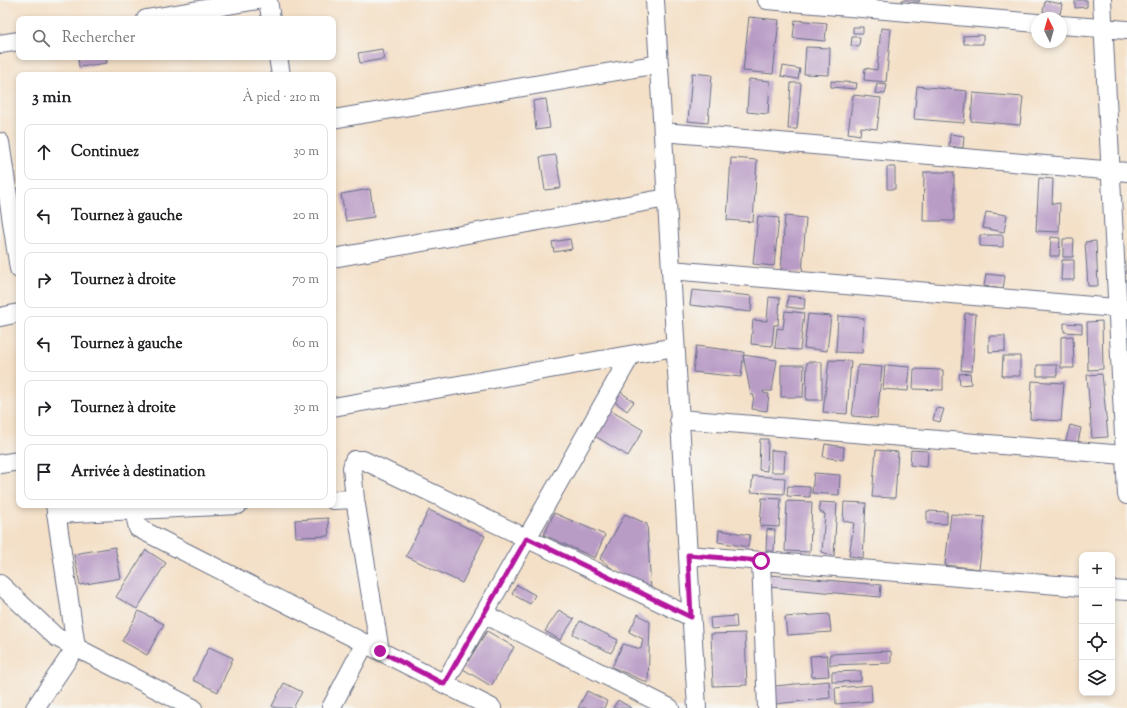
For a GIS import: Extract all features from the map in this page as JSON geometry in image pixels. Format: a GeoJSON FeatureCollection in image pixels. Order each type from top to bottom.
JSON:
{"type":"FeatureCollection","features":[{"type":"Feature","properties":{"kind":"street"},"geometry":{"type":"LineString","coordinates":[[164,16],[258,0]]}},
{"type":"Feature","properties":{"kind":"street"},"geometry":{"type":"LineString","coordinates":[[268,0],[271,16]]}},
{"type":"Feature","properties":{"kind":"street"},"geometry":{"type":"LineString","coordinates":[[655,0],[697,708]]}},
{"type":"Feature","properties":{"kind":"street"},"geometry":{"type":"LineString","coordinates":[[767,0],[1031,22]]}},
{"type":"Feature","properties":{"kind":"street"},"geometry":{"type":"LineString","coordinates":[[1102,0],[1119,172],[1127,495]]}},
{"type":"Feature","properties":{"kind":"street"},"geometry":{"type":"LineString","coordinates":[[1067,25],[1127,30]]}},
{"type":"Feature","properties":{"kind":"street"},"geometry":{"type":"LineString","coordinates":[[0,44],[16,41]]}},
{"type":"Feature","properties":{"kind":"street"},"geometry":{"type":"LineString","coordinates":[[278,60],[280,72]]}},
{"type":"Feature","properties":{"kind":"street"},"geometry":{"type":"LineString","coordinates":[[336,118],[659,64]]}},
{"type":"Feature","properties":{"kind":"street"},"geometry":{"type":"LineString","coordinates":[[663,132],[1119,172]]}},
{"type":"Feature","properties":{"kind":"street"},"geometry":{"type":"LineString","coordinates":[[0,142],[8,175],[16,243]]}},
{"type":"Feature","properties":{"kind":"street"},"geometry":{"type":"LineString","coordinates":[[336,257],[667,198]]}},
{"type":"Feature","properties":{"kind":"street"},"geometry":{"type":"LineString","coordinates":[[671,270],[1122,309]]}},
{"type":"Feature","properties":{"kind":"street"},"geometry":{"type":"LineString","coordinates":[[0,316],[16,313]]}},
{"type":"Feature","properties":{"kind":"street"},"geometry":{"type":"LineString","coordinates":[[336,406],[675,347]]}},
{"type":"Feature","properties":{"kind":"street"},"geometry":{"type":"LineString","coordinates":[[444,684],[631,355]]}},
{"type":"Feature","properties":{"kind":"street"},"geometry":{"type":"LineString","coordinates":[[680,419],[1125,454]]}},
{"type":"Feature","properties":{"kind":"street"},"geometry":{"type":"LineString","coordinates":[[331,708],[373,647],[355,499],[352,468],[354,460],[363,460],[691,617]]}},
{"type":"Feature","properties":{"kind":"street"},"geometry":{"type":"LineString","coordinates":[[0,464],[16,461]]}},
{"type":"Feature","properties":{"kind":"street"},"geometry":{"type":"LineString","coordinates":[[336,500],[355,499]]}},
{"type":"Feature","properties":{"kind":"street"},"geometry":{"type":"LineString","coordinates":[[35,708],[76,647],[55,510],[134,510],[176,508]]}},
{"type":"Feature","properties":{"kind":"street"},"geometry":{"type":"LineString","coordinates":[[134,510],[138,528],[492,708]]}},
{"type":"Feature","properties":{"kind":"street"},"geometry":{"type":"LineString","coordinates":[[688,555],[1079,587]]}},
{"type":"Feature","properties":{"kind":"street"},"geometry":{"type":"LineString","coordinates":[[761,561],[767,708]]}},
{"type":"Feature","properties":{"kind":"street"},"geometry":{"type":"LineString","coordinates":[[0,584],[56,637],[192,708]]}},
{"type":"Feature","properties":{"kind":"street"},"geometry":{"type":"LineString","coordinates":[[1115,590],[1127,591]]}},
{"type":"Feature","properties":{"kind":"street"},"geometry":{"type":"LineString","coordinates":[[484,614],[670,708]]}},
{"type":"Feature","properties":{"kind":"building"},"geometry":{"type":"Polygon","coordinates":[[[902,0],[920,0],[919,2],[902,3],[902,0]]]}},
{"type":"Feature","properties":{"kind":"building"},"geometry":{"type":"Polygon","coordinates":[[[1075,0],[1087,0],[1087,7],[1075,8],[1075,0]]]}},
{"type":"Feature","properties":{"kind":"building"},"geometry":{"type":"Polygon","coordinates":[[[1045,1],[1062,4],[1060,12],[1043,12],[1045,1]]]}},
{"type":"Feature","properties":{"kind":"building"},"geometry":{"type":"Polygon","coordinates":[[[749,17],[779,20],[773,74],[743,71],[749,17]]]}},
{"type":"Feature","properties":{"kind":"building"},"geometry":{"type":"Polygon","coordinates":[[[795,20],[827,23],[825,41],[793,38],[795,20]]]}},
{"type":"Feature","properties":{"kind":"building"},"geometry":{"type":"Polygon","coordinates":[[[853,27],[863,27],[863,33],[853,33],[853,27]]]}},
{"type":"Feature","properties":{"kind":"building"},"geometry":{"type":"Polygon","coordinates":[[[881,28],[891,29],[886,82],[864,80],[865,68],[877,70],[881,28]]]}},
{"type":"Feature","properties":{"kind":"building"},"geometry":{"type":"Polygon","coordinates":[[[983,35],[983,44],[964,44],[963,36],[983,35]]]}},
{"type":"Feature","properties":{"kind":"building"},"geometry":{"type":"Polygon","coordinates":[[[852,37],[860,37],[859,47],[851,46],[852,37]]]}},
{"type":"Feature","properties":{"kind":"building"},"geometry":{"type":"Polygon","coordinates":[[[806,47],[830,48],[829,75],[804,74],[806,47]]]}},
{"type":"Feature","properties":{"kind":"building"},"geometry":{"type":"Polygon","coordinates":[[[382,49],[384,59],[360,63],[358,53],[382,49]]]}},
{"type":"Feature","properties":{"kind":"building"},"geometry":{"type":"Polygon","coordinates":[[[78,60],[106,60],[107,63],[79,67],[78,60]]]}},
{"type":"Feature","properties":{"kind":"building"},"geometry":{"type":"Polygon","coordinates":[[[783,66],[800,69],[798,79],[781,76],[783,66]]]}},
{"type":"Feature","properties":{"kind":"building"},"geometry":{"type":"Polygon","coordinates":[[[692,73],[712,75],[708,123],[688,121],[692,73]]]}},
{"type":"Feature","properties":{"kind":"building"},"geometry":{"type":"Polygon","coordinates":[[[749,79],[770,81],[768,114],[747,112],[749,79]]]}},
{"type":"Feature","properties":{"kind":"building"},"geometry":{"type":"Polygon","coordinates":[[[831,81],[857,83],[856,89],[831,87],[831,81]]]}},
{"type":"Feature","properties":{"kind":"building"},"geometry":{"type":"Polygon","coordinates":[[[791,83],[801,83],[797,129],[788,129],[791,83]]]}},
{"type":"Feature","properties":{"kind":"building"},"geometry":{"type":"Polygon","coordinates":[[[877,84],[887,85],[885,94],[875,93],[877,84]]]}},
{"type":"Feature","properties":{"kind":"building"},"geometry":{"type":"Polygon","coordinates":[[[917,86],[967,91],[964,123],[914,119],[917,86]]]}},
{"type":"Feature","properties":{"kind":"building"},"geometry":{"type":"Polygon","coordinates":[[[973,93],[1023,97],[1020,125],[971,121],[973,93]]]}},
{"type":"Feature","properties":{"kind":"building"},"geometry":{"type":"Polygon","coordinates":[[[853,95],[881,98],[877,129],[861,127],[860,135],[848,133],[853,95]]]}},
{"type":"Feature","properties":{"kind":"building"},"geometry":{"type":"Polygon","coordinates":[[[546,99],[550,128],[536,130],[533,101],[546,99]]]}},
{"type":"Feature","properties":{"kind":"building"},"geometry":{"type":"Polygon","coordinates":[[[950,134],[964,136],[963,148],[949,146],[950,134]]]}},
{"type":"Feature","properties":{"kind":"building"},"geometry":{"type":"Polygon","coordinates":[[[556,155],[561,188],[545,190],[540,157],[556,155]]]}},
{"type":"Feature","properties":{"kind":"building"},"geometry":{"type":"Polygon","coordinates":[[[731,158],[757,160],[753,222],[727,220],[731,158]]]}},
{"type":"Feature","properties":{"kind":"building"},"geometry":{"type":"Polygon","coordinates":[[[887,167],[895,167],[895,189],[887,189],[887,167]]]}},
{"type":"Feature","properties":{"kind":"building"},"geometry":{"type":"Polygon","coordinates":[[[924,172],[954,172],[954,221],[923,221],[924,172]]]}},
{"type":"Feature","properties":{"kind":"building"},"geometry":{"type":"Polygon","coordinates":[[[1039,178],[1053,179],[1052,204],[1060,203],[1059,232],[1036,231],[1039,178]]]}},
{"type":"Feature","properties":{"kind":"building"},"geometry":{"type":"Polygon","coordinates":[[[370,189],[374,217],[346,221],[341,194],[370,189]]]}},
{"type":"Feature","properties":{"kind":"building"},"geometry":{"type":"Polygon","coordinates":[[[986,212],[1007,215],[1004,232],[983,228],[986,212]]]}},
{"type":"Feature","properties":{"kind":"building"},"geometry":{"type":"Polygon","coordinates":[[[758,216],[779,218],[774,266],[753,264],[758,216]]]}},
{"type":"Feature","properties":{"kind":"building"},"geometry":{"type":"Polygon","coordinates":[[[785,216],[806,218],[802,273],[781,271],[785,216]]]}},
{"type":"Feature","properties":{"kind":"building"},"geometry":{"type":"Polygon","coordinates":[[[980,235],[1003,235],[1003,247],[980,246],[980,235]]]}},
{"type":"Feature","properties":{"kind":"building"},"geometry":{"type":"Polygon","coordinates":[[[1051,237],[1060,238],[1059,256],[1050,256],[1051,237]]]}},
{"type":"Feature","properties":{"kind":"building"},"geometry":{"type":"Polygon","coordinates":[[[570,239],[572,249],[554,252],[552,242],[570,239]]]}},
{"type":"Feature","properties":{"kind":"building"},"geometry":{"type":"Polygon","coordinates":[[[1063,239],[1074,239],[1073,257],[1063,257],[1063,239]]]}},
{"type":"Feature","properties":{"kind":"building"},"geometry":{"type":"Polygon","coordinates":[[[1096,241],[1098,286],[1088,286],[1085,242],[1096,241]]]}},
{"type":"Feature","properties":{"kind":"building"},"geometry":{"type":"Polygon","coordinates":[[[1062,260],[1074,260],[1074,280],[1061,280],[1062,260]]]}},
{"type":"Feature","properties":{"kind":"building"},"geometry":{"type":"Polygon","coordinates":[[[986,274],[1005,276],[1003,289],[984,286],[986,274]]]}},
{"type":"Feature","properties":{"kind":"building"},"geometry":{"type":"Polygon","coordinates":[[[692,290],[752,296],[751,312],[690,305],[692,290]]]}},
{"type":"Feature","properties":{"kind":"building"},"geometry":{"type":"Polygon","coordinates":[[[788,296],[805,298],[804,309],[787,307],[788,296]]]}},
{"type":"Feature","properties":{"kind":"building"},"geometry":{"type":"Polygon","coordinates":[[[769,297],[780,298],[778,325],[774,325],[772,346],[751,344],[753,320],[767,321],[769,297]]]}},
{"type":"Feature","properties":{"kind":"building"},"geometry":{"type":"Polygon","coordinates":[[[785,311],[804,313],[800,350],[775,348],[777,328],[783,329],[785,311]]]}},
{"type":"Feature","properties":{"kind":"building"},"geometry":{"type":"Polygon","coordinates":[[[965,313],[976,314],[972,371],[961,370],[965,313]]]}},
{"type":"Feature","properties":{"kind":"building"},"geometry":{"type":"Polygon","coordinates":[[[808,314],[831,316],[827,351],[804,348],[808,314]]]}},
{"type":"Feature","properties":{"kind":"building"},"geometry":{"type":"Polygon","coordinates":[[[838,316],[864,318],[862,353],[836,352],[838,316]]]}},
{"type":"Feature","properties":{"kind":"building"},"geometry":{"type":"Polygon","coordinates":[[[1102,321],[1103,369],[1088,370],[1087,322],[1102,321]]]}},
{"type":"Feature","properties":{"kind":"building"},"geometry":{"type":"Polygon","coordinates":[[[1064,323],[1082,324],[1082,333],[1064,332],[1064,323]]]}},
{"type":"Feature","properties":{"kind":"building"},"geometry":{"type":"Polygon","coordinates":[[[989,336],[1005,336],[1005,351],[989,352],[989,336]]]}},
{"type":"Feature","properties":{"kind":"building"},"geometry":{"type":"Polygon","coordinates":[[[1073,336],[1074,368],[1061,368],[1061,337],[1073,336]]]}},
{"type":"Feature","properties":{"kind":"building"},"geometry":{"type":"Polygon","coordinates":[[[696,346],[744,352],[741,377],[693,372],[696,346]]]}},
{"type":"Feature","properties":{"kind":"building"},"geometry":{"type":"Polygon","coordinates":[[[743,355],[777,360],[772,391],[763,391],[763,393],[769,394],[767,411],[752,409],[754,395],[751,395],[743,355]]]}},
{"type":"Feature","properties":{"kind":"building"},"geometry":{"type":"Polygon","coordinates":[[[1003,356],[1020,356],[1020,376],[1002,376],[1003,356]]]}},
{"type":"Feature","properties":{"kind":"building"},"geometry":{"type":"Polygon","coordinates":[[[829,360],[851,361],[847,414],[823,412],[829,360]]]}},
{"type":"Feature","properties":{"kind":"building"},"geometry":{"type":"Polygon","coordinates":[[[807,362],[822,362],[822,400],[806,400],[807,362]]]}},
{"type":"Feature","properties":{"kind":"building"},"geometry":{"type":"Polygon","coordinates":[[[781,365],[804,365],[803,397],[781,397],[781,365]]]}},
{"type":"Feature","properties":{"kind":"building"},"geometry":{"type":"Polygon","coordinates":[[[858,365],[882,367],[877,418],[852,416],[858,365]]]}},
{"type":"Feature","properties":{"kind":"building"},"geometry":{"type":"Polygon","coordinates":[[[885,365],[910,367],[908,391],[883,389],[885,365]]]}},
{"type":"Feature","properties":{"kind":"building"},"geometry":{"type":"Polygon","coordinates":[[[1037,365],[1057,365],[1057,376],[1037,376],[1037,365]]]}},
{"type":"Feature","properties":{"kind":"building"},"geometry":{"type":"Polygon","coordinates":[[[914,369],[943,370],[943,390],[913,389],[914,369]]]}},
{"type":"Feature","properties":{"kind":"building"},"geometry":{"type":"Polygon","coordinates":[[[970,373],[971,384],[960,385],[959,374],[970,373]]]}},
{"type":"Feature","properties":{"kind":"building"},"geometry":{"type":"Polygon","coordinates":[[[1102,374],[1108,437],[1092,438],[1087,375],[1102,374]]]}},
{"type":"Feature","properties":{"kind":"building"},"geometry":{"type":"Polygon","coordinates":[[[1032,381],[1064,383],[1061,421],[1030,419],[1032,381]]]}},
{"type":"Feature","properties":{"kind":"building"},"geometry":{"type":"Polygon","coordinates":[[[617,389],[634,402],[627,411],[610,398],[617,389]]]}},
{"type":"Feature","properties":{"kind":"building"},"geometry":{"type":"Polygon","coordinates":[[[936,408],[944,409],[940,422],[933,420],[936,408]]]}},
{"type":"Feature","properties":{"kind":"building"},"geometry":{"type":"Polygon","coordinates":[[[608,409],[643,430],[628,456],[593,435],[608,409]]]}},
{"type":"Feature","properties":{"kind":"building"},"geometry":{"type":"Polygon","coordinates":[[[1070,425],[1081,428],[1077,447],[1065,444],[1070,425]]]}},
{"type":"Feature","properties":{"kind":"building"},"geometry":{"type":"Polygon","coordinates":[[[760,439],[768,439],[767,471],[759,470],[760,439]]]}},
{"type":"Feature","properties":{"kind":"building"},"geometry":{"type":"Polygon","coordinates":[[[825,444],[844,447],[843,460],[823,457],[825,444]]]}},
{"type":"Feature","properties":{"kind":"building"},"geometry":{"type":"Polygon","coordinates":[[[771,450],[785,451],[784,472],[771,472],[771,450]]]}},
{"type":"Feature","properties":{"kind":"building"},"geometry":{"type":"Polygon","coordinates":[[[876,450],[898,452],[895,498],[872,497],[876,450]]]}},
{"type":"Feature","properties":{"kind":"building"},"geometry":{"type":"Polygon","coordinates":[[[911,450],[928,451],[927,467],[910,465],[911,450]]]}},
{"type":"Feature","properties":{"kind":"building"},"geometry":{"type":"Polygon","coordinates":[[[814,473],[840,475],[839,495],[812,493],[814,473]]]}},
{"type":"Feature","properties":{"kind":"building"},"geometry":{"type":"Polygon","coordinates":[[[753,476],[785,478],[784,494],[751,492],[753,476]]]}},
{"type":"Feature","properties":{"kind":"building"},"geometry":{"type":"Polygon","coordinates":[[[788,486],[810,487],[810,497],[787,496],[788,486]]]}},
{"type":"Feature","properties":{"kind":"building"},"geometry":{"type":"Polygon","coordinates":[[[762,498],[781,499],[779,527],[760,526],[762,498]]]}},
{"type":"Feature","properties":{"kind":"building"},"geometry":{"type":"Polygon","coordinates":[[[787,501],[812,502],[810,552],[785,551],[787,501]]]}},
{"type":"Feature","properties":{"kind":"building"},"geometry":{"type":"Polygon","coordinates":[[[819,502],[837,503],[834,556],[822,552],[825,514],[820,512],[819,502]]]}},
{"type":"Feature","properties":{"kind":"building"},"geometry":{"type":"Polygon","coordinates":[[[844,502],[866,503],[863,558],[849,556],[854,523],[843,521],[844,502]]]}},
{"type":"Feature","properties":{"kind":"building"},"geometry":{"type":"Polygon","coordinates":[[[429,510],[485,536],[462,583],[406,556],[429,510]]]}},
{"type":"Feature","properties":{"kind":"building"},"geometry":{"type":"Polygon","coordinates":[[[927,511],[947,512],[947,524],[927,523],[927,511]]]}},
{"type":"Feature","properties":{"kind":"building"},"geometry":{"type":"Polygon","coordinates":[[[554,513],[605,535],[595,558],[544,535],[554,513]]]}},
{"type":"Feature","properties":{"kind":"building"},"geometry":{"type":"Polygon","coordinates":[[[625,514],[647,524],[651,590],[643,593],[600,559],[625,514]]]}},
{"type":"Feature","properties":{"kind":"building"},"geometry":{"type":"Polygon","coordinates":[[[951,514],[985,517],[979,569],[945,565],[951,514]]]}},
{"type":"Feature","properties":{"kind":"building"},"geometry":{"type":"Polygon","coordinates":[[[328,518],[329,536],[296,537],[295,520],[328,518]]]}},
{"type":"Feature","properties":{"kind":"building"},"geometry":{"type":"Polygon","coordinates":[[[767,529],[775,530],[774,551],[766,551],[767,529]]]}},
{"type":"Feature","properties":{"kind":"building"},"geometry":{"type":"Polygon","coordinates":[[[719,530],[750,535],[748,547],[718,542],[719,530]]]}},
{"type":"Feature","properties":{"kind":"building"},"geometry":{"type":"Polygon","coordinates":[[[115,547],[121,578],[80,585],[74,554],[115,547]]]}},
{"type":"Feature","properties":{"kind":"building"},"geometry":{"type":"Polygon","coordinates":[[[146,550],[166,563],[137,609],[116,597],[146,550]]]}},
{"type":"Feature","properties":{"kind":"building"},"geometry":{"type":"Polygon","coordinates":[[[770,575],[881,585],[880,597],[769,587],[770,575]]]}},
{"type":"Feature","properties":{"kind":"building"},"geometry":{"type":"Polygon","coordinates":[[[517,585],[535,595],[530,604],[512,594],[517,585]]]}},
{"type":"Feature","properties":{"kind":"building"},"geometry":{"type":"Polygon","coordinates":[[[559,610],[574,619],[560,640],[545,631],[559,610]]]}},
{"type":"Feature","properties":{"kind":"building"},"geometry":{"type":"Polygon","coordinates":[[[139,611],[164,624],[147,655],[122,641],[139,611]]]}},
{"type":"Feature","properties":{"kind":"building"},"geometry":{"type":"Polygon","coordinates":[[[638,614],[650,622],[648,683],[612,667],[623,644],[641,649],[643,639],[629,632],[638,614]]]}},
{"type":"Feature","properties":{"kind":"building"},"geometry":{"type":"Polygon","coordinates":[[[829,614],[831,632],[787,635],[785,617],[829,614]]]}},
{"type":"Feature","properties":{"kind":"building"},"geometry":{"type":"Polygon","coordinates":[[[736,616],[737,627],[711,629],[710,618],[736,616]]]}},
{"type":"Feature","properties":{"kind":"building"},"geometry":{"type":"Polygon","coordinates":[[[580,621],[618,640],[611,653],[573,634],[580,621]]]}},
{"type":"Feature","properties":{"kind":"building"},"geometry":{"type":"Polygon","coordinates":[[[487,631],[514,647],[491,686],[463,669],[487,631]]]}},
{"type":"Feature","properties":{"kind":"building"},"geometry":{"type":"Polygon","coordinates":[[[745,633],[747,685],[713,686],[711,634],[745,633]]]}},
{"type":"Feature","properties":{"kind":"building"},"geometry":{"type":"Polygon","coordinates":[[[209,647],[233,658],[218,692],[193,680],[209,647]]]}},
{"type":"Feature","properties":{"kind":"building"},"geometry":{"type":"Polygon","coordinates":[[[891,651],[891,663],[830,665],[830,654],[891,651]]]}},
{"type":"Feature","properties":{"kind":"building"},"geometry":{"type":"Polygon","coordinates":[[[827,655],[829,676],[812,677],[810,656],[827,655]]]}},
{"type":"Feature","properties":{"kind":"building"},"geometry":{"type":"Polygon","coordinates":[[[861,671],[861,681],[832,682],[832,672],[861,671]]]}},
{"type":"Feature","properties":{"kind":"building"},"geometry":{"type":"Polygon","coordinates":[[[829,681],[830,698],[776,704],[775,686],[829,681]]]}},
{"type":"Feature","properties":{"kind":"building"},"geometry":{"type":"Polygon","coordinates":[[[284,683],[302,692],[293,708],[276,708],[272,706],[284,683]]]}},
{"type":"Feature","properties":{"kind":"building"},"geometry":{"type":"Polygon","coordinates":[[[871,685],[872,701],[836,704],[835,688],[871,685]]]}},
{"type":"Feature","properties":{"kind":"building"},"geometry":{"type":"Polygon","coordinates":[[[587,691],[607,701],[604,708],[578,708],[587,691]]]}},
{"type":"Feature","properties":{"kind":"building"},"geometry":{"type":"Polygon","coordinates":[[[618,700],[631,708],[613,708],[618,700]]]}},
{"type":"Feature","properties":{"kind":"route"},"geometry":{"type":"LineString","coordinates":[[380,651],[444,684],[527,538],[691,617],[688,555],[761,561]]}}]}
